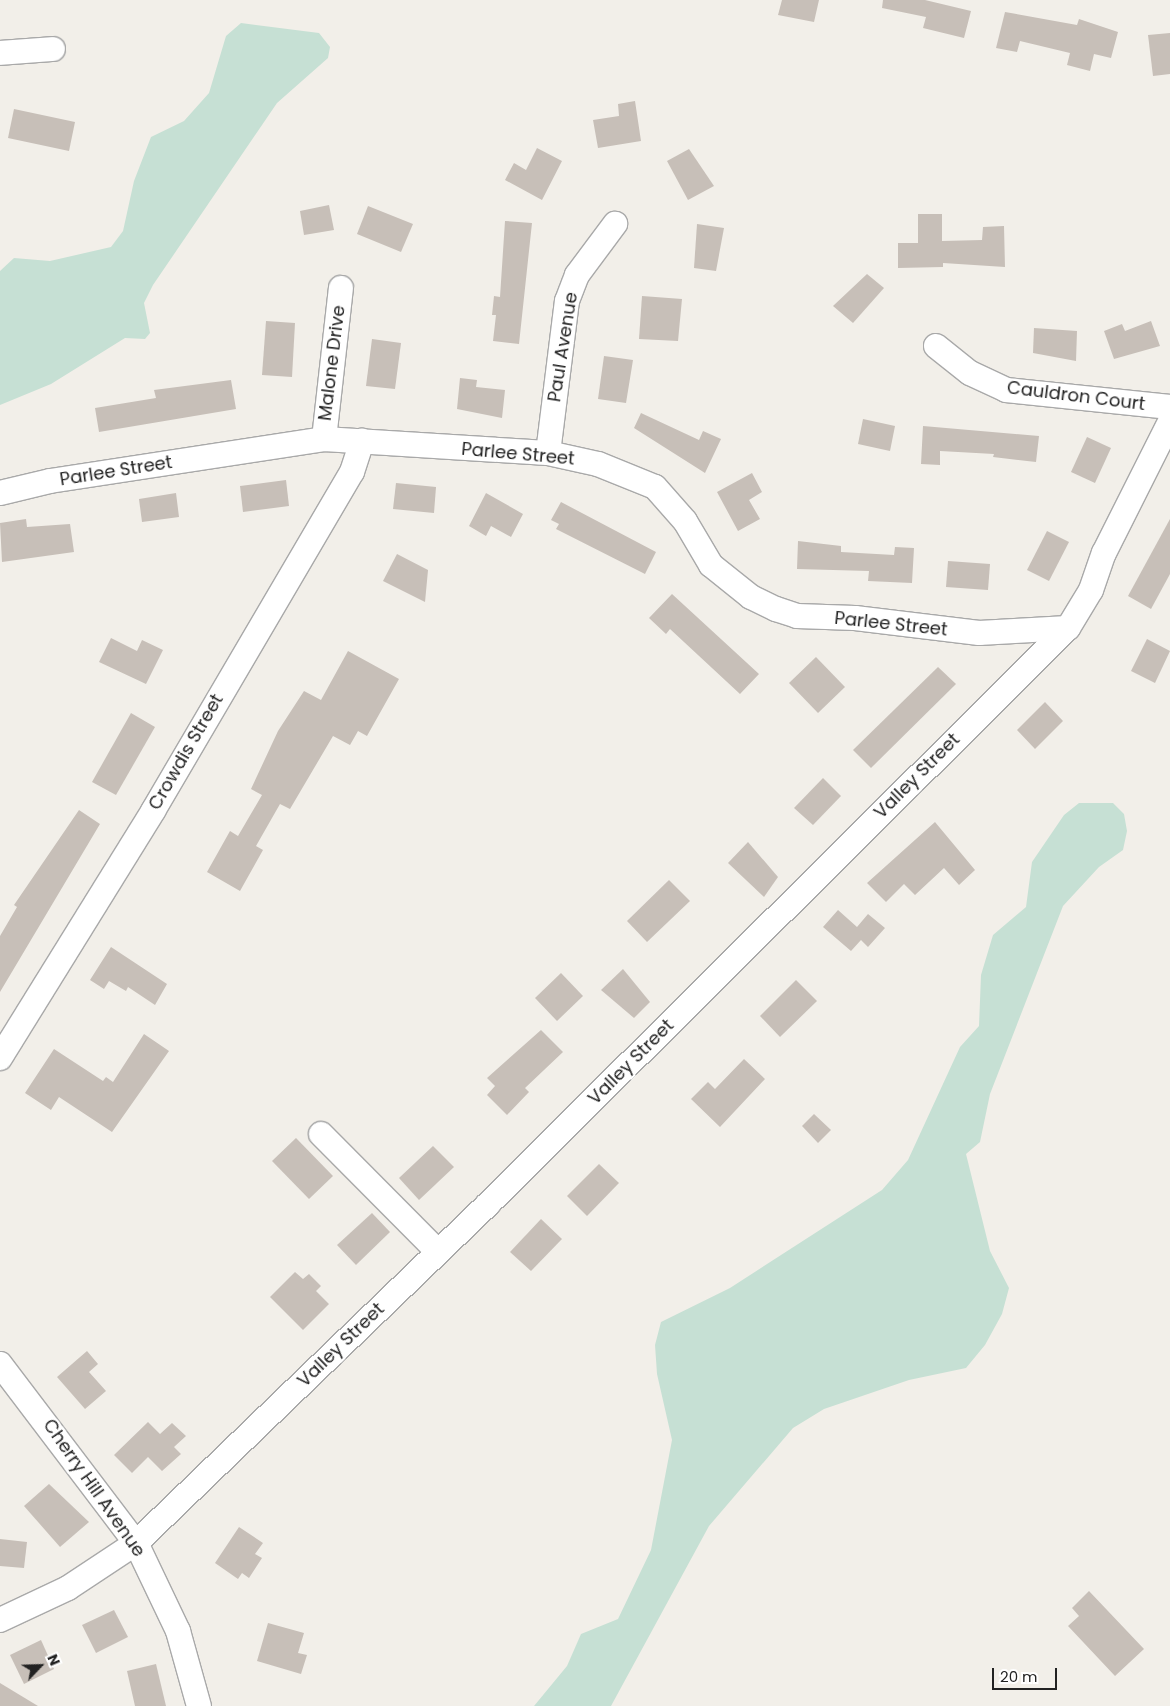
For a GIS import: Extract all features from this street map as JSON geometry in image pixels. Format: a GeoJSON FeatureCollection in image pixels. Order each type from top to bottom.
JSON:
{"type":"FeatureCollection","features":[{"type":"Feature","properties":{"kind":"street"},"geometry":{"type":"LineString","coordinates":[[0,53],[52,49]]}},
{"type":"Feature","properties":{"kind":"street","name":"Paul Avenue"},"geometry":{"type":"LineString","coordinates":[[548,453],[567,301],[576,275],[615,224]]}},
{"type":"Feature","properties":{"kind":"street","name":"Malone Drive"},"geometry":{"type":"LineString","coordinates":[[324,438],[341,288]]}},
{"type":"Feature","properties":{"kind":"street","name":"Cauldron Court"},"geometry":{"type":"LineString","coordinates":[[936,346],[970,373],[1006,390],[1170,407]]}},
{"type":"Feature","properties":{"kind":"street","name":"Valley Street"},"geometry":{"type":"LineString","coordinates":[[0,1620],[68,1588],[136,1543],[438,1252],[1068,628],[1091,590],[1104,553],[1170,422]]}},
{"type":"Feature","properties":{"kind":"street","name":"Parlee Street"},"geometry":{"type":"LineString","coordinates":[[0,493],[50,481],[324,438],[548,453],[598,464],[655,487],[685,521],[711,565],[751,598],[776,609],[797,616],[855,618],[979,634],[1068,628]]}},
{"type":"Feature","properties":{"kind":"street","name":"Crowdis Street"},"geometry":{"type":"LineString","coordinates":[[0,1058],[153,811],[352,472],[362,441]]}},
{"type":"Feature","properties":{"kind":"street"},"geometry":{"type":"LineString","coordinates":[[321,1134],[438,1252]]}},
{"type":"Feature","properties":{"kind":"street","name":"Cherry Hill Avenue"},"geometry":{"type":"LineString","coordinates":[[0,1364],[136,1543],[178,1631],[199,1706]]}},
{"type":"Feature","properties":{"kind":"green space"},"geometry":{"type":"Polygon","coordinates":[[[241,23],[319,33],[330,47],[328,58],[277,103],[153,285],[144,303],[150,333],[145,339],[125,338],[51,384],[0,405],[0,271],[14,258],[50,261],[111,247],[123,231],[134,181],[151,137],[184,121],[209,93],[226,36],[241,23]]]}},
{"type":"Feature","properties":{"kind":"green space"},"geometry":{"type":"Polygon","coordinates":[[[1079,803],[1113,803],[1124,814],[1127,831],[1123,850],[1099,867],[1063,906],[990,1094],[980,1142],[966,1154],[990,1251],[1009,1288],[1002,1314],[985,1345],[966,1368],[909,1380],[824,1409],[793,1428],[709,1526],[611,1706],[534,1706],[567,1666],[581,1634],[618,1619],[651,1550],[672,1440],[657,1374],[655,1345],[661,1322],[730,1288],[882,1190],[908,1160],[960,1047],[979,1026],[981,975],[993,935],[1026,907],[1032,862],[1064,815],[1079,803]]]}},
{"type":"Feature","properties":{"kind":"building"},"geometry":{"type":"Polygon","coordinates":[[[782,0],[819,0],[814,22],[778,15],[782,0]]]}},
{"type":"Feature","properties":{"kind":"building"},"geometry":{"type":"Polygon","coordinates":[[[883,0],[925,0],[971,11],[964,38],[923,28],[926,17],[882,8],[883,0]]]}},
{"type":"Feature","properties":{"kind":"building"},"geometry":{"type":"Polygon","coordinates":[[[1005,12],[1077,25],[1079,19],[1118,32],[1111,58],[1094,54],[1090,71],[1067,65],[1070,53],[1020,41],[1017,52],[996,48],[1005,12]]]}},
{"type":"Feature","properties":{"kind":"building"},"geometry":{"type":"Polygon","coordinates":[[[1170,33],[1170,74],[1153,76],[1148,35],[1170,33]]]}},
{"type":"Feature","properties":{"kind":"building"},"geometry":{"type":"Polygon","coordinates":[[[635,101],[641,141],[598,148],[593,120],[619,116],[618,104],[635,101]]]}},
{"type":"Feature","properties":{"kind":"building"},"geometry":{"type":"Polygon","coordinates":[[[14,109],[75,122],[69,151],[8,138],[14,109]]]}},
{"type":"Feature","properties":{"kind":"building"},"geometry":{"type":"Polygon","coordinates":[[[537,148],[562,161],[542,200],[505,180],[514,163],[526,170],[537,148]]]}},
{"type":"Feature","properties":{"kind":"building"},"geometry":{"type":"Polygon","coordinates":[[[689,149],[714,186],[688,200],[667,161],[689,149]]]}},
{"type":"Feature","properties":{"kind":"building"},"geometry":{"type":"Polygon","coordinates":[[[329,205],[334,230],[304,235],[300,211],[329,205]]]}},
{"type":"Feature","properties":{"kind":"building"},"geometry":{"type":"Polygon","coordinates":[[[368,206],[413,224],[401,252],[357,234],[368,206]]]}},
{"type":"Feature","properties":{"kind":"building"},"geometry":{"type":"Polygon","coordinates":[[[918,214],[942,214],[942,241],[982,240],[983,227],[1004,226],[1005,267],[943,263],[943,267],[898,268],[898,243],[918,243],[918,214]]]}},
{"type":"Feature","properties":{"kind":"building"},"geometry":{"type":"Polygon","coordinates":[[[505,221],[532,223],[519,344],[493,341],[496,315],[492,315],[494,296],[500,297],[505,221]]]}},
{"type":"Feature","properties":{"kind":"building"},"geometry":{"type":"Polygon","coordinates":[[[697,224],[724,228],[716,271],[694,268],[697,224]]]}},
{"type":"Feature","properties":{"kind":"building"},"geometry":{"type":"Polygon","coordinates":[[[867,274],[884,288],[853,323],[833,306],[867,274]]]}},
{"type":"Feature","properties":{"kind":"building"},"geometry":{"type":"Polygon","coordinates":[[[642,296],[682,299],[678,341],[639,339],[642,296]]]}},
{"type":"Feature","properties":{"kind":"building"},"geometry":{"type":"Polygon","coordinates":[[[266,321],[295,323],[292,377],[262,375],[266,321]]]}},
{"type":"Feature","properties":{"kind":"building"},"geometry":{"type":"Polygon","coordinates":[[[1151,321],[1160,346],[1114,359],[1104,331],[1122,324],[1125,331],[1151,321]]]}},
{"type":"Feature","properties":{"kind":"building"},"geometry":{"type":"Polygon","coordinates":[[[1034,328],[1077,331],[1076,361],[1033,353],[1034,328]]]}},
{"type":"Feature","properties":{"kind":"building"},"geometry":{"type":"Polygon","coordinates":[[[372,339],[401,343],[395,389],[366,386],[372,339]]]}},
{"type":"Feature","properties":{"kind":"building"},"geometry":{"type":"Polygon","coordinates":[[[604,356],[633,360],[626,403],[598,399],[604,356]]]}},
{"type":"Feature","properties":{"kind":"building"},"geometry":{"type":"Polygon","coordinates":[[[460,378],[477,380],[476,387],[505,390],[502,418],[457,409],[460,378]]]}},
{"type":"Feature","properties":{"kind":"building"},"geometry":{"type":"Polygon","coordinates":[[[231,380],[236,409],[99,432],[95,408],[156,398],[154,390],[231,380]]]}},
{"type":"Feature","properties":{"kind":"building"},"geometry":{"type":"Polygon","coordinates":[[[641,413],[699,440],[703,431],[721,439],[705,473],[634,428],[641,413]]]}},
{"type":"Feature","properties":{"kind":"building"},"geometry":{"type":"Polygon","coordinates":[[[863,419],[895,426],[890,451],[858,444],[863,419]]]}},
{"type":"Feature","properties":{"kind":"building"},"geometry":{"type":"Polygon","coordinates":[[[923,426],[1039,436],[1036,462],[993,457],[994,454],[940,451],[940,465],[921,464],[923,426]]]}},
{"type":"Feature","properties":{"kind":"building"},"geometry":{"type":"Polygon","coordinates":[[[1087,437],[1111,448],[1095,483],[1071,472],[1087,437]]]}},
{"type":"Feature","properties":{"kind":"building"},"geometry":{"type":"Polygon","coordinates":[[[752,473],[762,492],[749,500],[760,519],[738,531],[717,492],[752,473]]]}},
{"type":"Feature","properties":{"kind":"building"},"geometry":{"type":"Polygon","coordinates":[[[286,480],[289,506],[243,512],[240,486],[286,480]]]}},
{"type":"Feature","properties":{"kind":"building"},"geometry":{"type":"Polygon","coordinates":[[[396,483],[436,487],[434,513],[393,509],[396,483]]]}},
{"type":"Feature","properties":{"kind":"building"},"geometry":{"type":"Polygon","coordinates":[[[176,493],[179,517],[142,522],[139,499],[176,493]]]}},
{"type":"Feature","properties":{"kind":"building"},"geometry":{"type":"Polygon","coordinates":[[[486,493],[523,514],[511,537],[491,526],[486,536],[469,526],[486,493]]]}},
{"type":"Feature","properties":{"kind":"building"},"geometry":{"type":"Polygon","coordinates":[[[561,502],[656,552],[645,574],[556,529],[559,524],[551,520],[561,502]]]}},
{"type":"Feature","properties":{"kind":"building"},"geometry":{"type":"Polygon","coordinates":[[[26,519],[27,527],[70,524],[74,552],[2,562],[0,523],[26,519]]]}},
{"type":"Feature","properties":{"kind":"building"},"geometry":{"type":"Polygon","coordinates":[[[1170,519],[1170,574],[1151,609],[1128,596],[1170,519]]]}},
{"type":"Feature","properties":{"kind":"building"},"geometry":{"type":"Polygon","coordinates":[[[1047,531],[1069,542],[1049,581],[1027,570],[1047,531]]]}},
{"type":"Feature","properties":{"kind":"building"},"geometry":{"type":"Polygon","coordinates":[[[798,541],[841,546],[841,552],[894,555],[895,547],[914,548],[912,583],[868,581],[869,571],[797,569],[798,541]]]}},
{"type":"Feature","properties":{"kind":"building"},"geometry":{"type":"Polygon","coordinates":[[[397,554],[428,570],[425,602],[383,581],[397,554]]]}},
{"type":"Feature","properties":{"kind":"building"},"geometry":{"type":"Polygon","coordinates":[[[948,561],[990,564],[988,590],[946,587],[948,561]]]}},
{"type":"Feature","properties":{"kind":"building"},"geometry":{"type":"Polygon","coordinates":[[[672,594],[759,674],[740,694],[670,629],[666,634],[649,618],[672,594]]]}},
{"type":"Feature","properties":{"kind":"building"},"geometry":{"type":"Polygon","coordinates":[[[111,638],[137,651],[142,640],[163,650],[146,684],[99,662],[111,638]]]}},
{"type":"Feature","properties":{"kind":"building"},"geometry":{"type":"Polygon","coordinates":[[[1147,639],[1170,651],[1155,683],[1131,671],[1147,639]]]}},
{"type":"Feature","properties":{"kind":"building"},"geometry":{"type":"Polygon","coordinates":[[[348,651],[399,679],[367,736],[358,731],[350,745],[333,736],[290,809],[280,804],[256,846],[263,850],[240,891],[207,872],[230,831],[238,836],[262,795],[251,789],[278,731],[304,691],[321,700],[348,651]]]}},
{"type":"Feature","properties":{"kind":"building"},"geometry":{"type":"Polygon","coordinates":[[[816,657],[845,687],[818,713],[789,683],[816,657]]]}},
{"type":"Feature","properties":{"kind":"building"},"geometry":{"type":"Polygon","coordinates":[[[938,667],[956,684],[871,768],[853,750],[938,667]]]}},
{"type":"Feature","properties":{"kind":"building"},"geometry":{"type":"Polygon","coordinates":[[[1045,702],[1063,721],[1035,749],[1017,730],[1045,702]]]}},
{"type":"Feature","properties":{"kind":"building"},"geometry":{"type":"Polygon","coordinates":[[[131,713],[155,727],[116,795],[92,782],[131,713]]]}},
{"type":"Feature","properties":{"kind":"building"},"geometry":{"type":"Polygon","coordinates":[[[823,778],[841,796],[813,825],[794,808],[823,778]]]}},
{"type":"Feature","properties":{"kind":"building"},"geometry":{"type":"Polygon","coordinates":[[[79,810],[100,824],[0,992],[0,936],[17,907],[14,905],[79,810]]]}},
{"type":"Feature","properties":{"kind":"building"},"geometry":{"type":"Polygon","coordinates":[[[935,822],[975,870],[959,885],[944,868],[915,895],[904,884],[886,902],[867,883],[935,822]]]}},
{"type":"Feature","properties":{"kind":"building"},"geometry":{"type":"Polygon","coordinates":[[[748,842],[778,877],[764,897],[728,863],[748,842]]]}},
{"type":"Feature","properties":{"kind":"building"},"geometry":{"type":"Polygon","coordinates":[[[669,880],[690,901],[647,942],[627,921],[669,880]]]}},
{"type":"Feature","properties":{"kind":"building"},"geometry":{"type":"Polygon","coordinates":[[[838,910],[857,927],[868,914],[885,928],[868,947],[861,940],[851,951],[823,927],[838,910]]]}},
{"type":"Feature","properties":{"kind":"building"},"geometry":{"type":"Polygon","coordinates":[[[111,947],[167,984],[155,1005],[128,987],[126,991],[109,981],[104,989],[90,980],[111,947]]]}},
{"type":"Feature","properties":{"kind":"building"},"geometry":{"type":"Polygon","coordinates":[[[623,969],[650,1002],[634,1018],[601,990],[623,969]]]}},
{"type":"Feature","properties":{"kind":"building"},"geometry":{"type":"Polygon","coordinates":[[[561,973],[583,996],[557,1021],[535,998],[561,973]]]}},
{"type":"Feature","properties":{"kind":"building"},"geometry":{"type":"Polygon","coordinates":[[[796,980],[817,1001],[780,1037],[760,1016],[796,980]]]}},
{"type":"Feature","properties":{"kind":"building"},"geometry":{"type":"Polygon","coordinates":[[[541,1030],[563,1052],[525,1088],[529,1092],[507,1115],[487,1095],[495,1086],[487,1078],[541,1030]]]}},
{"type":"Feature","properties":{"kind":"building"},"geometry":{"type":"Polygon","coordinates":[[[144,1034],[169,1051],[112,1132],[59,1097],[51,1110],[25,1093],[54,1049],[103,1081],[106,1077],[113,1082],[144,1034]]]}},
{"type":"Feature","properties":{"kind":"building"},"geometry":{"type":"Polygon","coordinates":[[[744,1059],[765,1079],[720,1127],[691,1099],[708,1082],[715,1089],[744,1059]]]}},
{"type":"Feature","properties":{"kind":"building"},"geometry":{"type":"Polygon","coordinates":[[[814,1114],[831,1130],[818,1143],[802,1126],[814,1114]]]}},
{"type":"Feature","properties":{"kind":"building"},"geometry":{"type":"Polygon","coordinates":[[[296,1138],[333,1176],[309,1199],[272,1161],[296,1138]]]}},
{"type":"Feature","properties":{"kind":"building"},"geometry":{"type":"Polygon","coordinates":[[[433,1146],[454,1167],[419,1200],[399,1178],[433,1146]]]}},
{"type":"Feature","properties":{"kind":"building"},"geometry":{"type":"Polygon","coordinates":[[[599,1164],[619,1183],[587,1216],[567,1196],[599,1164]]]}},
{"type":"Feature","properties":{"kind":"building"},"geometry":{"type":"Polygon","coordinates":[[[372,1213],[390,1232],[356,1265],[337,1245],[372,1213]]]}},
{"type":"Feature","properties":{"kind":"building"},"geometry":{"type":"Polygon","coordinates":[[[541,1219],[562,1239],[531,1271],[510,1252],[541,1219]]]}},
{"type":"Feature","properties":{"kind":"building"},"geometry":{"type":"Polygon","coordinates":[[[295,1272],[303,1279],[309,1274],[321,1286],[316,1291],[329,1304],[303,1330],[270,1297],[295,1272]]]}},
{"type":"Feature","properties":{"kind":"building"},"geometry":{"type":"Polygon","coordinates":[[[87,1351],[98,1364],[89,1372],[106,1391],[85,1409],[57,1377],[87,1351]]]}},
{"type":"Feature","properties":{"kind":"building"},"geometry":{"type":"Polygon","coordinates":[[[148,1422],[160,1434],[172,1423],[186,1436],[174,1447],[181,1454],[162,1471],[148,1457],[132,1473],[114,1455],[148,1422]]]}},
{"type":"Feature","properties":{"kind":"building"},"geometry":{"type":"Polygon","coordinates":[[[49,1484],[89,1522],[60,1547],[24,1506],[49,1484]]]}},
{"type":"Feature","properties":{"kind":"building"},"geometry":{"type":"Polygon","coordinates":[[[239,1527],[263,1543],[255,1554],[262,1558],[249,1578],[242,1573],[238,1579],[215,1563],[239,1527]]]}},
{"type":"Feature","properties":{"kind":"building"},"geometry":{"type":"Polygon","coordinates":[[[0,1539],[27,1542],[24,1568],[0,1566],[0,1539]]]}},
{"type":"Feature","properties":{"kind":"building"},"geometry":{"type":"Polygon","coordinates":[[[1089,1591],[1144,1649],[1115,1676],[1068,1626],[1079,1616],[1072,1608],[1089,1591]]]}},
{"type":"Feature","properties":{"kind":"building"},"geometry":{"type":"Polygon","coordinates":[[[114,1610],[128,1637],[96,1653],[82,1625],[114,1610]]]}},
{"type":"Feature","properties":{"kind":"building"},"geometry":{"type":"Polygon","coordinates":[[[268,1623],[304,1633],[298,1653],[307,1655],[301,1674],[257,1661],[268,1623]]]}},
{"type":"Feature","properties":{"kind":"building"},"geometry":{"type":"Polygon","coordinates":[[[41,1640],[54,1669],[24,1684],[10,1655],[41,1640]]]}},
{"type":"Feature","properties":{"kind":"building"},"geometry":{"type":"Polygon","coordinates":[[[156,1664],[166,1706],[135,1706],[127,1671],[156,1664]]]}},
{"type":"Feature","properties":{"kind":"building"},"geometry":{"type":"Polygon","coordinates":[[[0,1683],[38,1706],[0,1706],[0,1683]]]}}]}
